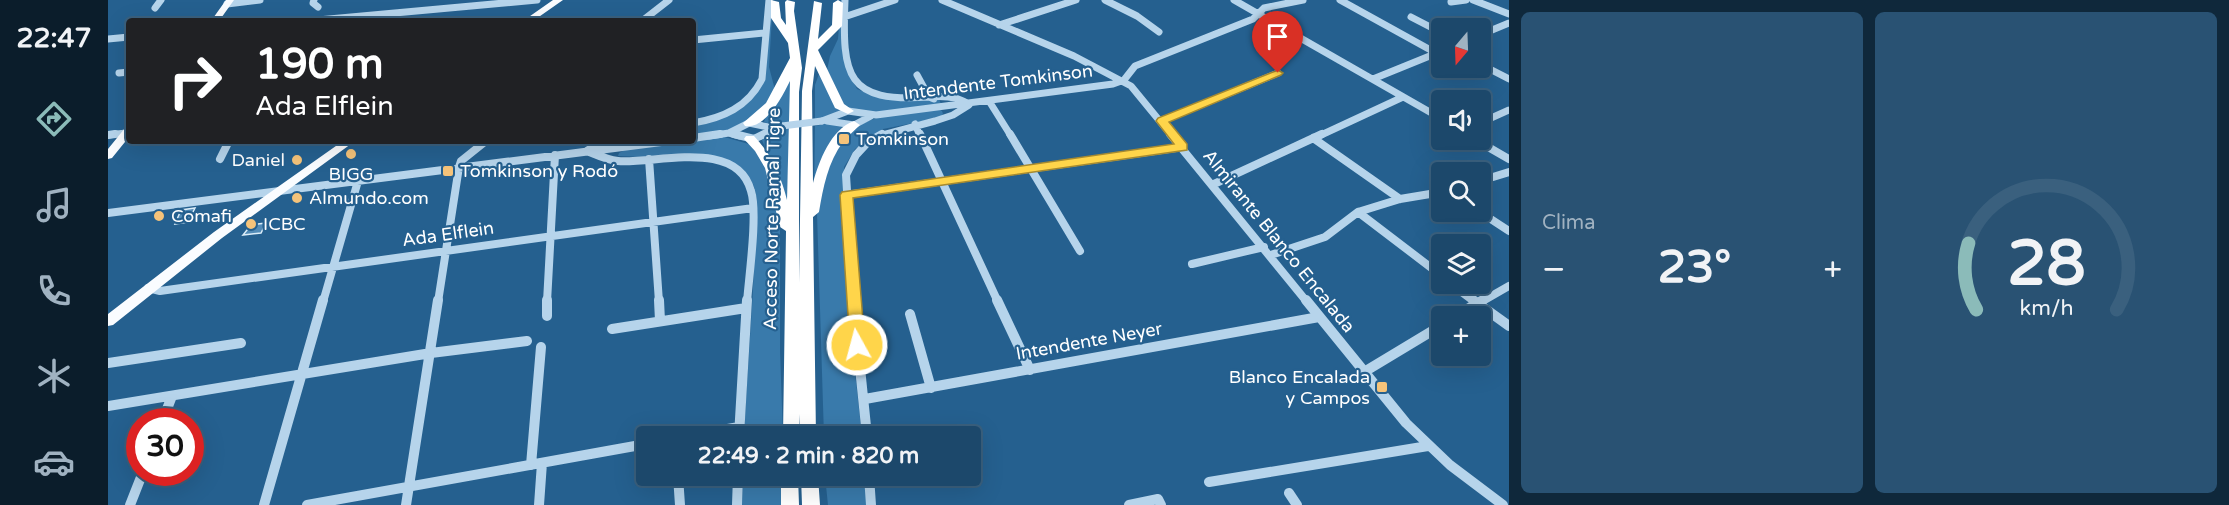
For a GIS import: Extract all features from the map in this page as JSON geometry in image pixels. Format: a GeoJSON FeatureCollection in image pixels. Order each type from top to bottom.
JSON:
{"type":"FeatureCollection","features":[{"type":"Feature","properties":{"kind":"highway"},"geometry":{"type":"LineString","coordinates":[[745,125],[757,120],[781,88],[790,70],[794,47],[776,18],[772,1]]}},
{"type":"Feature","properties":{"kind":"highway","name":"Acceso Norte Ramal Tigre"},"geometry":{"type":"LineString","coordinates":[[790,2],[797,69],[794,92],[791,426]]}},
{"type":"Feature","properties":{"kind":"highway"},"geometry":{"type":"LineString","coordinates":[[806,264],[816,194],[824,169],[844,131],[855,117],[840,106],[813,50],[837,26],[842,2]]}},
{"type":"Feature","properties":{"kind":"highway","name":"Acceso Norte Ramal Tigre"},"geometry":{"type":"LineString","coordinates":[[808,426],[807,91],[817,3]]}},
{"type":"Feature","properties":{"kind":"highway"},"geometry":{"type":"LineString","coordinates":[[747,138],[760,149],[773,172],[792,245]]}},
{"type":"Feature","properties":{"kind":"highway"},"geometry":{"type":"LineString","coordinates":[[790,486],[790,505]]}},
{"type":"Feature","properties":{"kind":"highway"},"geometry":{"type":"LineString","coordinates":[[810,486],[811,505]]}},
{"type":"Feature","properties":{"kind":"main road"},"geometry":{"type":"LineString","coordinates":[[532,18],[559,0]]}},
{"type":"Feature","properties":{"kind":"main road"},"geometry":{"type":"LineString","coordinates":[[217,18],[229,2]]}},
{"type":"Feature","properties":{"kind":"main road"},"geometry":{"type":"LineString","coordinates":[[108,156],[126,134]]}},
{"type":"Feature","properties":{"kind":"main road"},"geometry":{"type":"LineString","coordinates":[[108,321],[277,191],[346,144]]}},
{"type":"Feature","properties":{"kind":"street"},"geometry":{"type":"LineString","coordinates":[[155,8],[161,0]]}},
{"type":"Feature","properties":{"kind":"street"},"geometry":{"type":"LineString","coordinates":[[229,2],[261,0]]}},
{"type":"Feature","properties":{"kind":"street"},"geometry":{"type":"LineString","coordinates":[[314,0],[313,3],[318,7]]}},
{"type":"Feature","properties":{"kind":"street"},"geometry":{"type":"LineString","coordinates":[[424,10],[427,0]]}},
{"type":"Feature","properties":{"kind":"street"},"geometry":{"type":"LineString","coordinates":[[341,18],[537,0]]}},
{"type":"Feature","properties":{"kind":"street"},"geometry":{"type":"LineString","coordinates":[[646,18],[669,0]]}},
{"type":"Feature","properties":{"kind":"street"},"geometry":{"type":"LineString","coordinates":[[844,17],[895,0]]}},
{"type":"Feature","properties":{"kind":"street","name":"Almirante Blanco Encalada"},"geometry":{"type":"LineString","coordinates":[[942,0],[1124,80],[1162,121],[1214,184],[1406,423],[1428,446],[1503,505]]}},
{"type":"Feature","properties":{"kind":"street"},"geometry":{"type":"LineString","coordinates":[[999,25],[1076,0]]}},
{"type":"Feature","properties":{"kind":"street"},"geometry":{"type":"LineString","coordinates":[[1105,0],[1137,16],[1159,32]]}},
{"type":"Feature","properties":{"kind":"street"},"geometry":{"type":"LineString","coordinates":[[1234,0],[1431,113]]}},
{"type":"Feature","properties":{"kind":"street"},"geometry":{"type":"LineString","coordinates":[[1111,74],[1253,19],[1264,8],[1303,0]]}},
{"type":"Feature","properties":{"kind":"street"},"geometry":{"type":"LineString","coordinates":[[1340,0],[1431,48]]}},
{"type":"Feature","properties":{"kind":"street"},"geometry":{"type":"LineString","coordinates":[[1451,2],[1466,0]]}},
{"type":"Feature","properties":{"kind":"street"},"geometry":{"type":"LineString","coordinates":[[1473,0],[1509,14]]}},
{"type":"Feature","properties":{"kind":"street"},"geometry":{"type":"LineString","coordinates":[[1487,4],[1496,0]]}},
{"type":"Feature","properties":{"kind":"street"},"geometry":{"type":"LineString","coordinates":[[696,122],[726,114],[743,104],[752,95],[762,79],[765,33],[772,1]]}},
{"type":"Feature","properties":{"kind":"street"},"geometry":{"type":"LineString","coordinates":[[842,2],[845,49],[860,87],[876,95],[898,98],[939,96],[969,103],[968,107],[948,118],[889,130],[868,141],[850,160],[846,175],[846,195],[855,327],[866,426]]}},
{"type":"Feature","properties":{"kind":"street"},"geometry":{"type":"LineString","coordinates":[[405,18],[410,12]]}},
{"type":"Feature","properties":{"kind":"street"},"geometry":{"type":"LineString","coordinates":[[1411,17],[1431,27]]}},
{"type":"Feature","properties":{"kind":"street"},"geometry":{"type":"LineString","coordinates":[[1491,30],[1509,23]]}},
{"type":"Feature","properties":{"kind":"street"},"geometry":{"type":"LineString","coordinates":[[696,40],[765,33]]}},
{"type":"Feature","properties":{"kind":"street"},"geometry":{"type":"LineString","coordinates":[[108,39],[126,37]]}},
{"type":"Feature","properties":{"kind":"street"},"geometry":{"type":"LineString","coordinates":[[1372,79],[1431,55]]}},
{"type":"Feature","properties":{"kind":"street"},"geometry":{"type":"LineString","coordinates":[[1124,80],[1135,66]]}},
{"type":"Feature","properties":{"kind":"street"},"geometry":{"type":"LineString","coordinates":[[1491,70],[1509,79]]}},
{"type":"Feature","properties":{"kind":"street"},"geometry":{"type":"LineString","coordinates":[[119,73],[126,72]]}},
{"type":"Feature","properties":{"kind":"street"},"geometry":{"type":"LineString","coordinates":[[1162,121],[1278,73]]}},
{"type":"Feature","properties":{"kind":"street"},"geometry":{"type":"LineString","coordinates":[[917,75],[929,97],[946,106],[948,118]]}},
{"type":"Feature","properties":{"kind":"street","name":"Intendente Tomkinson"},"geometry":{"type":"LineString","coordinates":[[745,125],[780,127],[989,101],[1113,84],[1124,80]]}},
{"type":"Feature","properties":{"kind":"street"},"geometry":{"type":"LineString","coordinates":[[1214,184],[1403,97]]}},
{"type":"Feature","properties":{"kind":"street"},"geometry":{"type":"LineString","coordinates":[[989,101],[1080,251]]}},
{"type":"Feature","properties":{"kind":"street"},"geometry":{"type":"LineString","coordinates":[[1491,118],[1509,110]]}},
{"type":"Feature","properties":{"kind":"street","name":"Intendente Tomkinson"},"geometry":{"type":"LineString","coordinates":[[824,121],[855,117]]}},
{"type":"Feature","properties":{"kind":"street"},"geometry":{"type":"LineString","coordinates":[[915,124],[1030,370]]}},
{"type":"Feature","properties":{"kind":"street"},"geometry":{"type":"LineString","coordinates":[[729,134],[745,125]]}},
{"type":"Feature","properties":{"kind":"street"},"geometry":{"type":"LineString","coordinates":[[745,125],[741,132],[747,138]]}},
{"type":"Feature","properties":{"kind":"street","name":"Intendente Tomkinson"},"geometry":{"type":"LineString","coordinates":[[747,138],[758,138],[780,127]]}},
{"type":"Feature","properties":{"kind":"street"},"geometry":{"type":"LineString","coordinates":[[108,135],[126,131]]}},
{"type":"Feature","properties":{"kind":"street"},"geometry":{"type":"LineString","coordinates":[[696,138],[729,134],[747,138]]}},
{"type":"Feature","properties":{"kind":"street"},"geometry":{"type":"LineString","coordinates":[[1313,138],[1400,199]]}},
{"type":"Feature","properties":{"kind":"street"},"geometry":{"type":"LineString","coordinates":[[220,159],[228,144]]}},
{"type":"Feature","properties":{"kind":"street"},"geometry":{"type":"LineString","coordinates":[[406,505],[459,167],[461,161],[482,144]]}},
{"type":"Feature","properties":{"kind":"street"},"geometry":{"type":"LineString","coordinates":[[587,151],[598,144]]}},
{"type":"Feature","properties":{"kind":"street"},"geometry":{"type":"LineString","coordinates":[[108,213],[587,151],[614,144],[619,161]]}},
{"type":"Feature","properties":{"kind":"street"},"geometry":{"type":"LineString","coordinates":[[846,195],[1183,147]]}},
{"type":"Feature","properties":{"kind":"street"},"geometry":{"type":"LineString","coordinates":[[1491,149],[1509,159]]}},
{"type":"Feature","properties":{"kind":"street"},"geometry":{"type":"LineString","coordinates":[[587,151],[619,161],[710,158],[729,165],[747,180],[751,190],[753,208],[739,426]]}},
{"type":"Feature","properties":{"kind":"street"},"geometry":{"type":"LineString","coordinates":[[547,316],[549,237],[555,155]]}},
{"type":"Feature","properties":{"kind":"street"},"geometry":{"type":"LineString","coordinates":[[649,159],[660,321]]}},
{"type":"Feature","properties":{"kind":"street"},"geometry":{"type":"LineString","coordinates":[[1491,178],[1509,172]]}},
{"type":"Feature","properties":{"kind":"street"},"geometry":{"type":"LineString","coordinates":[[264,505],[358,181]]}},
{"type":"Feature","properties":{"kind":"street"},"geometry":{"type":"LineString","coordinates":[[1192,264],[1267,251],[1324,237],[1358,212],[1400,199],[1431,194]]}},
{"type":"Feature","properties":{"kind":"street","name":"Ada Elflein"},"geometry":{"type":"LineString","coordinates":[[148,288],[160,291],[753,208]]}},
{"type":"Feature","properties":{"kind":"street"},"geometry":{"type":"LineString","coordinates":[[1358,212],[1431,268]]}},
{"type":"Feature","properties":{"kind":"street"},"geometry":{"type":"LineString","coordinates":[[1491,219],[1509,231]]}},
{"type":"Feature","properties":{"kind":"street"},"geometry":{"type":"LineString","coordinates":[[1472,306],[1509,285]]}},
{"type":"Feature","properties":{"kind":"street"},"geometry":{"type":"LineString","coordinates":[[1465,294],[1509,326]]}},
{"type":"Feature","properties":{"kind":"street"},"geometry":{"type":"LineString","coordinates":[[612,329],[746,308]]}},
{"type":"Feature","properties":{"kind":"street"},"geometry":{"type":"LineString","coordinates":[[910,314],[931,388]]}},
{"type":"Feature","properties":{"kind":"street","name":"Intendente Neyer"},"geometry":{"type":"LineString","coordinates":[[865,399],[1319,317]]}},
{"type":"Feature","properties":{"kind":"street"},"geometry":{"type":"LineString","coordinates":[[1364,372],[1431,332]]}},
{"type":"Feature","properties":{"kind":"street"},"geometry":{"type":"LineString","coordinates":[[108,406],[431,353],[527,341]]}},
{"type":"Feature","properties":{"kind":"street"},"geometry":{"type":"LineString","coordinates":[[108,363],[241,343]]}},
{"type":"Feature","properties":{"kind":"street"},"geometry":{"type":"LineString","coordinates":[[539,505],[537,464],[541,347]]}},
{"type":"Feature","properties":{"kind":"street"},"geometry":{"type":"LineString","coordinates":[[167,408],[172,396]]}},
{"type":"Feature","properties":{"kind":"street"},"geometry":{"type":"LineString","coordinates":[[307,505],[636,446]]}},
{"type":"Feature","properties":{"kind":"street"},"geometry":{"type":"LineString","coordinates":[[1209,482],[1428,446]]}},
{"type":"Feature","properties":{"kind":"street"},"geometry":{"type":"LineString","coordinates":[[130,505],[137,486]]}},
{"type":"Feature","properties":{"kind":"street"},"geometry":{"type":"LineString","coordinates":[[679,486],[680,505]]}},
{"type":"Feature","properties":{"kind":"street"},"geometry":{"type":"LineString","coordinates":[[737,505],[738,486]]}},
{"type":"Feature","properties":{"kind":"street"},"geometry":{"type":"LineString","coordinates":[[870,486],[871,505]]}},
{"type":"Feature","properties":{"kind":"street"},"geometry":{"type":"LineString","coordinates":[[1289,493],[1297,505]]}},
{"type":"Feature","properties":{"kind":"street"},"geometry":{"type":"LineString","coordinates":[[1129,505],[1159,502]]}},
{"type":"Feature","properties":{"kind":"shaded area"},"geometry":{"type":"Polygon","coordinates":[[[770,0],[773,0],[769,67],[775,90],[765,106],[734,130],[696,136],[696,122],[722,116],[760,87],[770,0]]]}},
{"type":"Feature","properties":{"kind":"shaded area"},"geometry":{"type":"Polygon","coordinates":[[[841,0],[843,0],[850,76],[857,89],[876,97],[939,99],[941,104],[874,114],[845,107],[827,70],[830,56],[838,39],[841,0]]]}},
{"type":"Feature","properties":{"kind":"shaded area"},"geometry":{"type":"Polygon","coordinates":[[[792,74],[787,201],[762,140],[775,130],[784,129],[764,122],[792,74]]]}},
{"type":"Feature","properties":{"kind":"shaded area"},"geometry":{"type":"Polygon","coordinates":[[[819,74],[840,110],[826,118],[815,119],[815,85],[819,74]]]}},
{"type":"Feature","properties":{"kind":"shaded area"},"geometry":{"type":"Polygon","coordinates":[[[938,109],[943,114],[939,118],[883,129],[855,149],[844,167],[843,224],[848,309],[861,426],[824,426],[817,213],[824,184],[834,155],[851,132],[863,123],[900,114],[938,109]]]}},
{"type":"Feature","properties":{"kind":"shaded area"},"geometry":{"type":"Polygon","coordinates":[[[830,123],[843,126],[838,132],[814,191],[815,126],[830,123]]]}},
{"type":"Feature","properties":{"kind":"shaded area"},"geometry":{"type":"Polygon","coordinates":[[[721,136],[752,145],[767,168],[780,224],[783,426],[745,426],[757,214],[755,191],[751,180],[740,169],[721,160],[618,156],[619,153],[629,148],[660,144],[696,144],[696,139],[721,136]]]}},
{"type":"Feature","properties":{"kind":"shaded area"},"geometry":{"type":"Polygon","coordinates":[[[743,486],[784,486],[783,505],[742,505],[743,486]]]}},
{"type":"Feature","properties":{"kind":"shaded area"},"geometry":{"type":"Polygon","coordinates":[[[826,486],[866,486],[867,505],[828,505],[826,486]]]}},
{"type":"Feature","properties":{"kind":"building"},"geometry":{"type":"Polygon","coordinates":[[[195,208],[188,222],[175,224],[181,210],[195,208]]]}},
{"type":"Feature","properties":{"kind":"building"},"geometry":{"type":"Polygon","coordinates":[[[266,223],[261,233],[243,235],[251,225],[266,223]]]}},
{"type":"Feature","properties":{"kind":"place","name":"Tomkinson"},"geometry":{"type":"Point","coordinates":[844,139]}},
{"type":"Feature","properties":{"kind":"place","name":"BIGG"},"geometry":{"type":"Point","coordinates":[351,154]}},
{"type":"Feature","properties":{"kind":"place","name":"Daniel"},"geometry":{"type":"Point","coordinates":[297,160]}},
{"type":"Feature","properties":{"kind":"place","name":"Tomkinson y Rodó"},"geometry":{"type":"Point","coordinates":[448,171]}},
{"type":"Feature","properties":{"kind":"place","name":"Almundo.com"},"geometry":{"type":"Point","coordinates":[297,198]}},
{"type":"Feature","properties":{"kind":"place","name":"Comafi"},"geometry":{"type":"Point","coordinates":[159,216]}},
{"type":"Feature","properties":{"kind":"place","name":"ICBC"},"geometry":{"type":"Point","coordinates":[251,224]}},
{"type":"Feature","properties":{"kind":"place","name":"Blanco Encalada y Campos"},"geometry":{"type":"Point","coordinates":[1382,387]}},
{"type":"Feature","properties":{"kind":"route"},"geometry":{"type":"LineString","coordinates":[[857,345],[846,195],[1183,147],[1162,121],[1278,73]]}}]}
